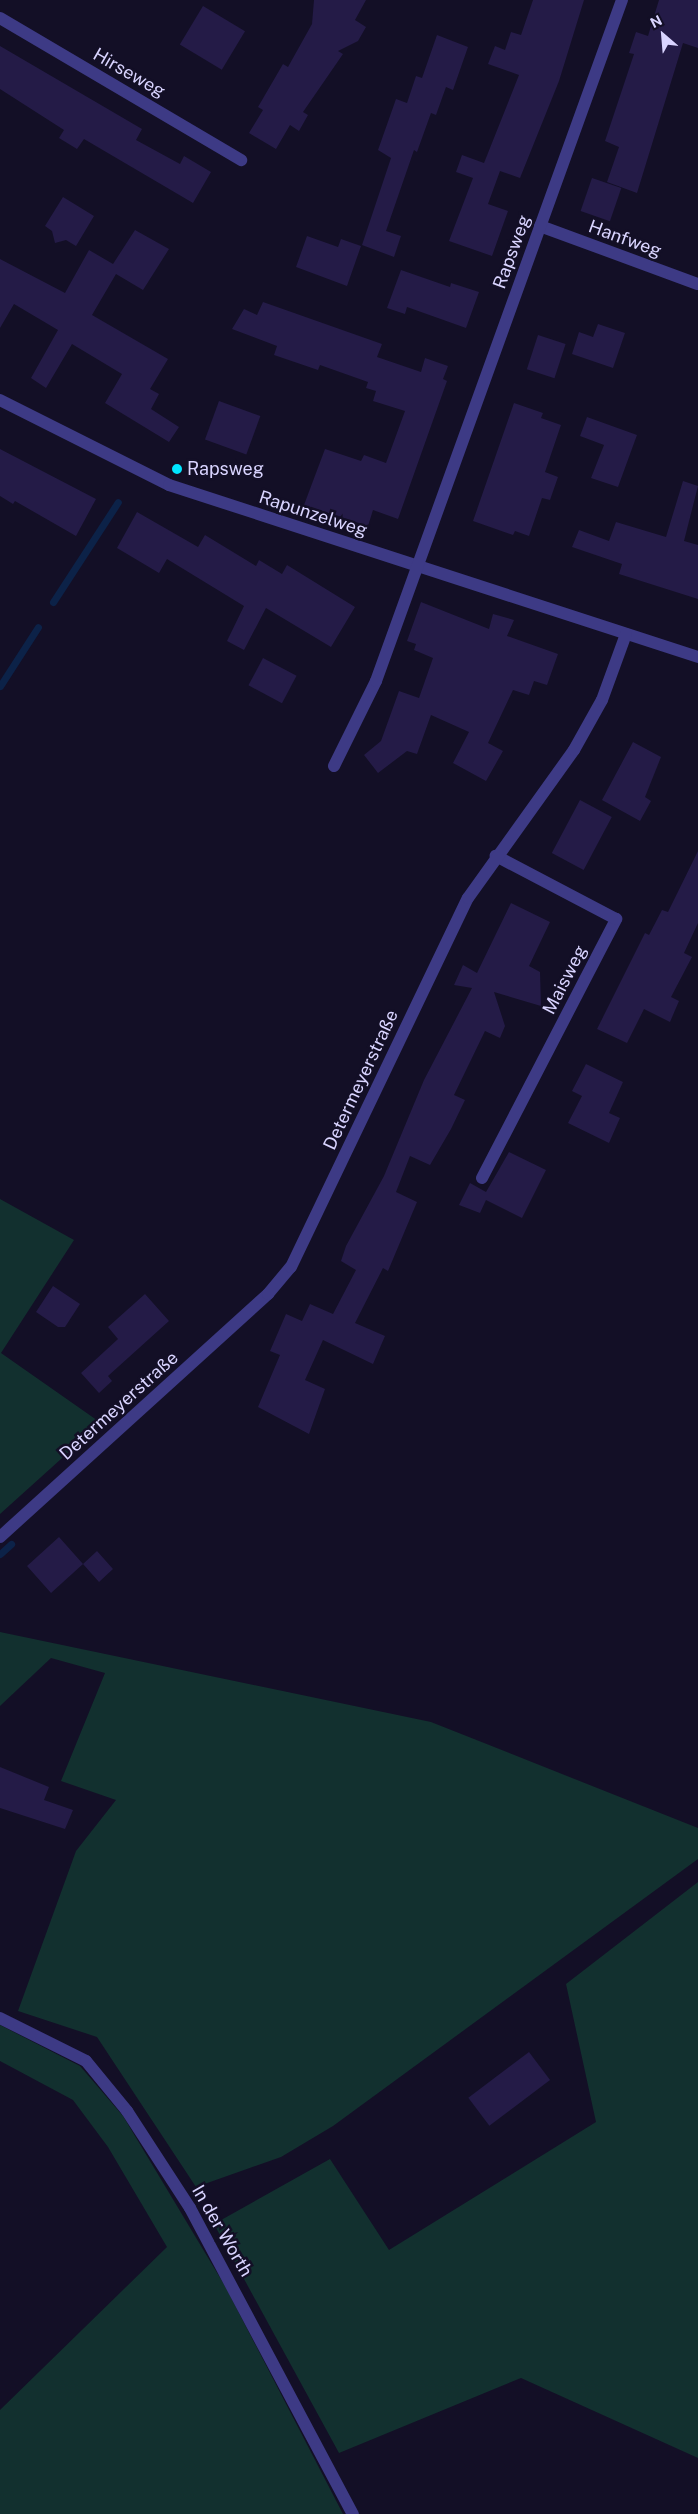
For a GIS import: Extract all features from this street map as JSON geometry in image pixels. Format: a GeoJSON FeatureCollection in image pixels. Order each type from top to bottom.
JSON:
{"type":"FeatureCollection","features":[{"type":"Feature","properties":{"kind":"street","name":"Rapsweg"},"geometry":{"type":"LineString","coordinates":[[334,766],[376,681],[622,0]]}},
{"type":"Feature","properties":{"kind":"street","name":"Hirseweg"},"geometry":{"type":"LineString","coordinates":[[0,18],[241,160]]}},
{"type":"Feature","properties":{"kind":"street","name":"Hanfweg"},"geometry":{"type":"LineString","coordinates":[[540,226],[698,284]]}},
{"type":"Feature","properties":{"kind":"street","name":"Rapunzelweg"},"geometry":{"type":"LineString","coordinates":[[0,400],[169,486],[626,634]]}},
{"type":"Feature","properties":{"kind":"street"},"geometry":{"type":"LineString","coordinates":[[626,634],[698,657]]}},
{"type":"Feature","properties":{"kind":"street","name":"Determeyerstraße"},"geometry":{"type":"LineString","coordinates":[[0,1536],[268,1294],[292,1267],[468,898],[496,856],[574,750],[602,700],[626,634]]}},
{"type":"Feature","properties":{"kind":"street","name":"Maisweg"},"geometry":{"type":"LineString","coordinates":[[482,1178],[616,919],[496,856]]}},
{"type":"Feature","properties":{"kind":"street","name":"In der Worth"},"geometry":{"type":"LineString","coordinates":[[0,2018],[86,2061],[127,2111],[199,2224],[353,2514]]}},
{"type":"Feature","properties":{"kind":"green space"},"geometry":{"type":"Polygon","coordinates":[[[0,1199],[74,1240],[1,1353],[101,1423],[0,1514],[0,1199]]]}},
{"type":"Feature","properties":{"kind":"green space"},"geometry":{"type":"Polygon","coordinates":[[[0,1632],[431,1722],[698,1828],[698,1859],[333,2126],[281,2157],[196,2187],[97,2037],[18,2011],[76,1851],[116,1800],[61,1781],[105,1673],[51,1658],[0,1706],[0,1632]]]}},
{"type":"Feature","properties":{"kind":"green space"},"geometry":{"type":"Polygon","coordinates":[[[698,1882],[698,2458],[521,2378],[339,2453],[214,2224],[330,2159],[389,2250],[596,2122],[566,1984],[698,1882]]]}},
{"type":"Feature","properties":{"kind":"green space"},"geometry":{"type":"Polygon","coordinates":[[[0,2025],[80,2066],[123,2116],[225,2286],[343,2514],[0,2514],[0,2410],[167,2247],[108,2147],[73,2100],[0,2061],[0,2025]]]}},
{"type":"Feature","properties":{"kind":"building"},"geometry":{"type":"Polygon","coordinates":[[[314,0],[366,0],[355,20],[366,27],[358,41],[338,51],[343,54],[303,112],[308,115],[299,131],[290,125],[276,149],[249,133],[263,110],[258,107],[283,64],[288,67],[312,24],[314,0]]]}},
{"type":"Feature","properties":{"kind":"building"},"geometry":{"type":"Polygon","coordinates":[[[533,0],[584,0],[559,81],[520,178],[500,171],[488,204],[508,211],[492,256],[449,241],[473,178],[456,172],[462,155],[484,163],[519,75],[488,64],[495,46],[505,50],[511,32],[521,35],[533,0]]]}},
{"type":"Feature","properties":{"kind":"building"},"geometry":{"type":"Polygon","coordinates":[[[659,0],[698,0],[698,48],[683,43],[637,193],[607,182],[619,147],[605,141],[634,54],[629,53],[636,32],[648,36],[659,0]]]}},
{"type":"Feature","properties":{"kind":"building"},"geometry":{"type":"Polygon","coordinates":[[[203,6],[245,31],[222,70],[180,45],[203,6]]]}},
{"type":"Feature","properties":{"kind":"building"},"geometry":{"type":"Polygon","coordinates":[[[437,35],[468,47],[453,90],[446,87],[436,115],[431,113],[417,152],[414,150],[386,231],[401,236],[394,257],[362,245],[391,158],[378,150],[396,99],[407,103],[416,76],[422,78],[437,35]]]}},
{"type":"Feature","properties":{"kind":"building"},"geometry":{"type":"Polygon","coordinates":[[[0,46],[142,129],[136,140],[180,164],[184,156],[211,172],[193,203],[84,139],[77,149],[59,138],[64,130],[0,89],[0,46]]]}},
{"type":"Feature","properties":{"kind":"building"},"geometry":{"type":"Polygon","coordinates":[[[592,178],[621,188],[610,221],[581,211],[592,178]]]}},
{"type":"Feature","properties":{"kind":"building"},"geometry":{"type":"Polygon","coordinates":[[[63,197],[94,216],[76,246],[66,240],[55,243],[52,231],[45,226],[63,197]]]}},
{"type":"Feature","properties":{"kind":"building"},"geometry":{"type":"Polygon","coordinates":[[[135,230],[169,249],[143,290],[116,274],[92,315],[168,359],[150,389],[159,394],[151,409],[179,427],[169,442],[105,403],[122,374],[72,344],[46,388],[31,378],[58,330],[14,304],[0,328],[0,259],[65,293],[89,250],[113,264],[135,230]]]}},
{"type":"Feature","properties":{"kind":"building"},"geometry":{"type":"Polygon","coordinates":[[[307,236],[338,247],[341,239],[361,246],[347,286],[296,267],[307,236]]]}},
{"type":"Feature","properties":{"kind":"building"},"geometry":{"type":"Polygon","coordinates":[[[401,270],[450,287],[451,283],[479,292],[466,328],[407,307],[405,314],[387,308],[401,270]]]}},
{"type":"Feature","properties":{"kind":"building"},"geometry":{"type":"Polygon","coordinates":[[[263,302],[382,344],[377,357],[421,372],[425,358],[448,366],[443,379],[447,381],[398,519],[373,510],[368,526],[304,505],[325,449],[361,461],[364,455],[386,463],[405,411],[373,401],[376,391],[366,388],[368,382],[320,365],[318,370],[274,355],[277,346],[232,329],[244,309],[257,315],[263,302]]]}},
{"type":"Feature","properties":{"kind":"building"},"geometry":{"type":"Polygon","coordinates":[[[598,324],[625,333],[613,368],[572,354],[579,332],[593,337],[598,324]]]}},
{"type":"Feature","properties":{"kind":"building"},"geometry":{"type":"Polygon","coordinates":[[[538,335],[566,344],[554,378],[527,369],[538,335]]]}},
{"type":"Feature","properties":{"kind":"building"},"geometry":{"type":"Polygon","coordinates":[[[219,401],[260,416],[246,455],[205,440],[219,401]]]}},
{"type":"Feature","properties":{"kind":"building"},"geometry":{"type":"Polygon","coordinates":[[[514,403],[543,413],[541,418],[561,425],[545,472],[558,477],[550,500],[542,498],[529,536],[515,531],[513,535],[473,521],[514,403]]]}},
{"type":"Feature","properties":{"kind":"building"},"geometry":{"type":"Polygon","coordinates":[[[587,417],[637,435],[618,487],[591,478],[604,445],[580,436],[587,417]]]}},
{"type":"Feature","properties":{"kind":"building"},"geometry":{"type":"Polygon","coordinates":[[[0,449],[96,499],[76,536],[15,501],[13,504],[0,496],[0,449]]]}},
{"type":"Feature","properties":{"kind":"building"},"geometry":{"type":"Polygon","coordinates":[[[683,481],[698,486],[684,541],[698,545],[698,599],[619,574],[622,564],[572,547],[579,530],[609,541],[616,522],[666,537],[683,481]]]}},
{"type":"Feature","properties":{"kind":"building"},"geometry":{"type":"Polygon","coordinates":[[[137,512],[198,547],[205,535],[256,566],[259,560],[282,574],[287,565],[355,607],[331,647],[266,608],[244,650],[227,641],[244,606],[167,559],[159,573],[117,548],[137,512]]]}},
{"type":"Feature","properties":{"kind":"building"},"geometry":{"type":"Polygon","coordinates":[[[421,602],[489,629],[493,614],[514,620],[507,636],[558,654],[547,685],[534,681],[529,695],[513,690],[488,743],[503,751],[486,781],[453,763],[469,732],[431,715],[417,754],[407,751],[378,773],[364,755],[381,741],[399,691],[419,698],[433,658],[414,650],[416,644],[407,641],[421,602]]]}},
{"type":"Feature","properties":{"kind":"building"},"geometry":{"type":"Polygon","coordinates":[[[263,658],[297,676],[282,703],[248,685],[263,658]]]}},
{"type":"Feature","properties":{"kind":"building"},"geometry":{"type":"Polygon","coordinates":[[[633,742],[661,757],[645,797],[651,801],[640,821],[602,800],[633,742]]]}},
{"type":"Feature","properties":{"kind":"building"},"geometry":{"type":"Polygon","coordinates":[[[580,800],[612,817],[584,870],[552,853],[580,800]]]}},
{"type":"Feature","properties":{"kind":"building"},"geometry":{"type":"Polygon","coordinates":[[[698,851],[698,923],[684,953],[692,957],[671,997],[679,1001],[670,1022],[644,1009],[627,1043],[597,1029],[645,933],[649,935],[662,910],[668,912],[698,851]]]}},
{"type":"Feature","properties":{"kind":"building"},"geometry":{"type":"Polygon","coordinates":[[[511,903],[550,922],[529,966],[540,972],[541,1006],[494,992],[505,1026],[500,1038],[485,1031],[454,1095],[465,1100],[451,1129],[430,1165],[410,1156],[396,1192],[417,1202],[388,1271],[383,1268],[355,1323],[385,1336],[373,1364],[323,1340],[305,1380],[325,1389],[309,1434],[258,1407],[280,1355],[270,1351],[286,1314],[302,1321],[310,1304],[333,1314],[356,1270],[341,1261],[346,1246],[384,1176],[424,1080],[472,988],[454,985],[463,965],[477,973],[511,903]]]}},
{"type":"Feature","properties":{"kind":"building"},"geometry":{"type":"Polygon","coordinates":[[[586,1064],[623,1082],[609,1113],[620,1118],[609,1143],[568,1123],[582,1096],[572,1091],[586,1064]]]}},
{"type":"Feature","properties":{"kind":"building"},"geometry":{"type":"Polygon","coordinates":[[[509,1152],[546,1170],[522,1218],[486,1200],[480,1213],[459,1205],[470,1183],[486,1192],[509,1152]]]}},
{"type":"Feature","properties":{"kind":"building"},"geometry":{"type":"Polygon","coordinates":[[[53,1286],[80,1304],[65,1327],[58,1327],[36,1312],[53,1286]]]}},
{"type":"Feature","properties":{"kind":"building"},"geometry":{"type":"Polygon","coordinates":[[[145,1294],[169,1321],[108,1376],[112,1381],[99,1393],[81,1373],[118,1339],[108,1327],[145,1294]]]}},
{"type":"Feature","properties":{"kind":"building"},"geometry":{"type":"Polygon","coordinates":[[[59,1537],[83,1564],[51,1593],[27,1566],[59,1537]]]}},
{"type":"Feature","properties":{"kind":"building"},"geometry":{"type":"Polygon","coordinates":[[[97,1551],[113,1569],[99,1582],[83,1564],[97,1551]]]}},
{"type":"Feature","properties":{"kind":"building"},"geometry":{"type":"Polygon","coordinates":[[[0,1767],[49,1787],[44,1800],[73,1810],[65,1829],[0,1808],[0,1767]]]}},
{"type":"Feature","properties":{"kind":"building"},"geometry":{"type":"Polygon","coordinates":[[[529,2052],[550,2080],[489,2126],[468,2098],[529,2052]]]}},
{"type":"Feature","properties":{"kind":"waterway"},"geometry":{"type":"LineString","coordinates":[[53,602],[118,502]]}},
{"type":"Feature","properties":{"kind":"waterway"},"geometry":{"type":"LineString","coordinates":[[0,686],[38,627]]}},
{"type":"Feature","properties":{"kind":"waterway"},"geometry":{"type":"LineString","coordinates":[[0,1554],[11,1544]]}},
{"type":"Feature","properties":{"kind":"place","name":"Rapsweg"},"geometry":{"type":"Point","coordinates":[177,469]}}]}
